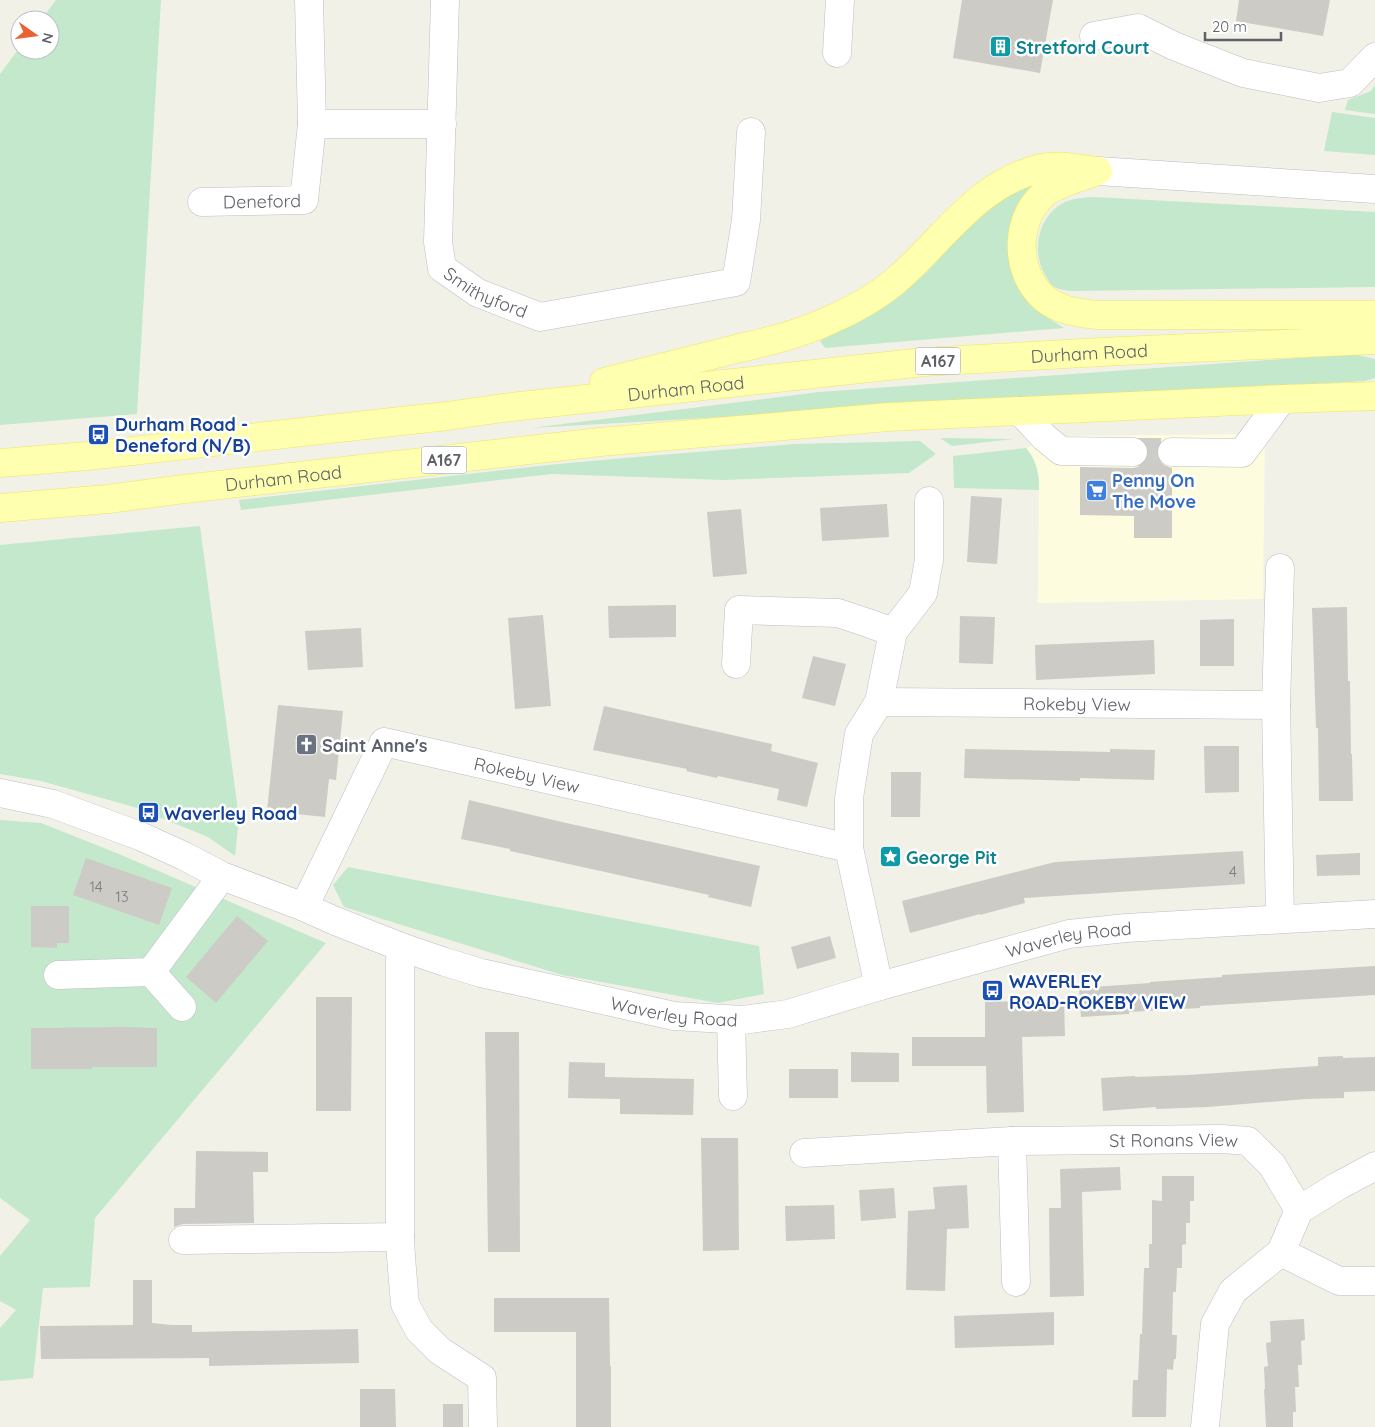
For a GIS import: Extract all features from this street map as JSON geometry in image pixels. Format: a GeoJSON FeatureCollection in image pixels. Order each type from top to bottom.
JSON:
{"type":"FeatureCollection","features":[{"type":"Feature","properties":{"kind":"main road"},"geometry":{"type":"LineString","coordinates":[[503,408],[800,333],[831,320],[879,293],[900,278],[954,222],[982,197],[1001,184],[1043,167],[1062,166],[1098,171]]}},
{"type":"Feature","properties":{"kind":"main road"},"geometry":{"type":"LineString","coordinates":[[1098,171],[1068,181],[1049,190],[1035,204],[1027,218],[1022,237],[1021,253],[1024,269],[1033,286],[1045,299],[1063,309],[1098,315],[1375,315]]}},
{"type":"Feature","properties":{"kind":"main road","name":"Durham Road"},"geometry":{"type":"LineString","coordinates":[[0,463],[96,455],[924,362],[1375,340]]}},
{"type":"Feature","properties":{"kind":"main road","name":"Durham Road"},"geometry":{"type":"LineString","coordinates":[[0,508],[108,499],[600,442],[888,417],[1375,396]]}},
{"type":"Feature","properties":{"kind":"street","name":"Deneford"},"geometry":{"type":"LineString","coordinates":[[202,202],[304,200],[312,124],[308,0]]}},
{"type":"Feature","properties":{"kind":"street","name":"Smithyford"},"geometry":{"type":"LineString","coordinates":[[445,0],[438,242],[442,268],[478,293],[540,317],[736,282],[746,220],[752,132]]}},
{"type":"Feature","properties":{"kind":"street"},"geometry":{"type":"LineString","coordinates":[[837,53],[840,0]]}},
{"type":"Feature","properties":{"kind":"street"},"geometry":{"type":"LineString","coordinates":[[1094,36],[1138,28],[1174,46],[1243,74],[1319,88],[1350,83],[1375,57]]}},
{"type":"Feature","properties":{"kind":"street"},"geometry":{"type":"LineString","coordinates":[[312,124],[442,124]]}},
{"type":"Feature","properties":{"kind":"street"},"geometry":{"type":"LineString","coordinates":[[1098,171],[1375,189]]}},
{"type":"Feature","properties":{"kind":"street"},"geometry":{"type":"LineString","coordinates":[[1172,452],[1242,453],[1282,399]]}},
{"type":"Feature","properties":{"kind":"street"},"geometry":{"type":"LineString","coordinates":[[1020,411],[1044,437],[1061,451],[1133,452]]}},
{"type":"Feature","properties":{"kind":"street"},"geometry":{"type":"LineString","coordinates":[[880,986],[849,848],[849,798],[859,734],[879,702],[893,632],[923,593],[929,560],[929,501]]}},
{"type":"Feature","properties":{"kind":"street"},"geometry":{"type":"LineString","coordinates":[[1280,568],[1276,705],[1280,919]]}},
{"type":"Feature","properties":{"kind":"street"},"geometry":{"type":"LineString","coordinates":[[736,664],[740,610],[838,613],[893,632]]}},
{"type":"Feature","properties":{"kind":"street","name":"Rokeby View"},"geometry":{"type":"LineString","coordinates":[[879,702],[1276,705]]}},
{"type":"Feature","properties":{"kind":"street","name":"Rokeby View"},"geometry":{"type":"LineString","coordinates":[[304,907],[384,742],[849,848]]}},
{"type":"Feature","properties":{"kind":"street","name":"Waverley Road"},"geometry":{"type":"LineString","coordinates":[[0,794],[53,804],[140,836],[222,876],[401,947],[482,973],[674,1016],[743,1020],[788,1014],[880,986],[1069,934],[1126,928],[1375,914]]}},
{"type":"Feature","properties":{"kind":"street"},"geometry":{"type":"LineString","coordinates":[[151,972],[222,876]]}},
{"type":"Feature","properties":{"kind":"street"},"geometry":{"type":"LineString","coordinates":[[401,947],[400,1257],[406,1304],[419,1330],[440,1352],[482,1378],[484,1427]]}},
{"type":"Feature","properties":{"kind":"street"},"geometry":{"type":"LineString","coordinates":[[58,975],[151,972]]}},
{"type":"Feature","properties":{"kind":"street"},"geometry":{"type":"LineString","coordinates":[[151,972],[182,1007]]}},
{"type":"Feature","properties":{"kind":"street"},"geometry":{"type":"LineString","coordinates":[[731,1020],[733,1096]]}},
{"type":"Feature","properties":{"kind":"street","name":"St Ronans View"},"geometry":{"type":"LineString","coordinates":[[804,1153],[1012,1141],[1222,1138],[1248,1141],[1272,1165],[1300,1210]]}},
{"type":"Feature","properties":{"kind":"street"},"geometry":{"type":"LineString","coordinates":[[1012,1141],[1016,1282]]}},
{"type":"Feature","properties":{"kind":"street"},"geometry":{"type":"LineString","coordinates":[[1206,1427],[1215,1324],[1233,1291],[1281,1252],[1300,1210],[1375,1166]]}},
{"type":"Feature","properties":{"kind":"street"},"geometry":{"type":"LineString","coordinates":[[183,1240],[400,1237]]}},
{"type":"Feature","properties":{"kind":"street"},"geometry":{"type":"LineString","coordinates":[[1281,1252],[1339,1281],[1375,1281]]}},
{"type":"Feature","properties":{"kind":"shaded area"},"geometry":{"type":"Polygon","coordinates":[[[1265,434],[1263,599],[1038,603],[1039,478],[1033,457],[1026,448],[1062,436],[1265,434]]]}},
{"type":"Feature","properties":{"kind":"green space"},"geometry":{"type":"Polygon","coordinates":[[[56,0],[161,0],[137,414],[0,425],[0,74],[10,60],[60,60],[60,10],[48,10],[56,0]]]}},
{"type":"Feature","properties":{"kind":"green space"},"geometry":{"type":"Polygon","coordinates":[[[1375,85],[1375,114],[1345,110],[1348,100],[1371,91],[1375,85]]]}},
{"type":"Feature","properties":{"kind":"green space"},"geometry":{"type":"Polygon","coordinates":[[[1332,112],[1375,118],[1375,155],[1324,151],[1332,112]]]}},
{"type":"Feature","properties":{"kind":"green space"},"geometry":{"type":"Polygon","coordinates":[[[1032,184],[1038,186],[1009,253],[1011,268],[1016,284],[1024,297],[1036,310],[1064,328],[825,348],[820,341],[903,292],[927,272],[961,232],[1000,199],[1032,184]]]}},
{"type":"Feature","properties":{"kind":"green space"},"geometry":{"type":"Polygon","coordinates":[[[1093,197],[1375,212],[1375,287],[1062,290],[1050,283],[1041,265],[1038,247],[1041,229],[1050,213],[1061,204],[1074,199],[1093,197]]]}},
{"type":"Feature","properties":{"kind":"green space"},"geometry":{"type":"Polygon","coordinates":[[[1354,354],[1375,359],[1375,378],[1365,381],[531,428],[819,392],[1354,354]]]}},
{"type":"Feature","properties":{"kind":"green space"},"geometry":{"type":"Polygon","coordinates":[[[940,438],[1013,439],[952,446],[940,438]]]}},
{"type":"Feature","properties":{"kind":"green space"},"geometry":{"type":"Polygon","coordinates":[[[920,441],[936,454],[909,473],[724,480],[552,474],[241,510],[239,500],[548,465],[636,457],[794,444],[920,441]]]}},
{"type":"Feature","properties":{"kind":"green space"},"geometry":{"type":"Polygon","coordinates":[[[1026,448],[1037,468],[1039,490],[954,488],[953,456],[1026,448]]]}},
{"type":"Feature","properties":{"kind":"green space"},"geometry":{"type":"Polygon","coordinates":[[[200,526],[239,818],[235,856],[208,837],[134,807],[41,781],[0,774],[0,545],[200,526]]]}},
{"type":"Feature","properties":{"kind":"green space"},"geometry":{"type":"Polygon","coordinates":[[[0,820],[41,823],[119,854],[326,943],[95,1218],[90,1287],[43,1288],[33,1378],[0,1381],[0,1328],[16,1310],[0,1301],[0,1256],[30,1220],[0,1198],[0,820]]]}},
{"type":"Feature","properties":{"kind":"green space"},"geometry":{"type":"Polygon","coordinates":[[[348,867],[759,946],[764,994],[718,1003],[562,975],[344,907],[333,885],[348,867]]]}},
{"type":"Feature","properties":{"kind":"building","name":"Stretford Court"},"geometry":{"type":"Polygon","coordinates":[[[962,0],[1053,0],[1040,73],[953,58],[962,0]]]}},
{"type":"Feature","properties":{"kind":"building"},"geometry":{"type":"Polygon","coordinates":[[[1239,0],[1330,0],[1323,36],[1236,21],[1239,0]]]}},
{"type":"Feature","properties":{"kind":"building"},"geometry":{"type":"Polygon","coordinates":[[[1144,442],[1161,442],[1158,444],[1156,451],[1158,459],[1164,465],[1172,468],[1172,538],[1134,538],[1134,516],[1080,515],[1080,467],[1133,468],[1140,466],[1146,460],[1149,453],[1144,442]]]}},
{"type":"Feature","properties":{"kind":"building"},"geometry":{"type":"Polygon","coordinates":[[[971,496],[1002,498],[997,564],[967,562],[971,496]]]}},
{"type":"Feature","properties":{"kind":"building"},"geometry":{"type":"Polygon","coordinates":[[[887,504],[889,537],[822,541],[820,508],[887,504]]]}},
{"type":"Feature","properties":{"kind":"building"},"geometry":{"type":"Polygon","coordinates":[[[741,509],[747,574],[713,577],[707,512],[741,509]]]}},
{"type":"Feature","properties":{"kind":"building"},"geometry":{"type":"Polygon","coordinates":[[[676,605],[676,637],[609,638],[608,606],[676,605]]]}},
{"type":"Feature","properties":{"kind":"building"},"geometry":{"type":"Polygon","coordinates":[[[1347,607],[1353,801],[1319,801],[1318,728],[1316,728],[1312,608],[1347,607]]]}},
{"type":"Feature","properties":{"kind":"building"},"geometry":{"type":"Polygon","coordinates":[[[543,615],[551,706],[515,709],[508,618],[543,615]]]}},
{"type":"Feature","properties":{"kind":"building"},"geometry":{"type":"Polygon","coordinates":[[[960,616],[995,617],[993,664],[959,663],[960,616]]]}},
{"type":"Feature","properties":{"kind":"building"},"geometry":{"type":"Polygon","coordinates":[[[1234,619],[1234,666],[1200,666],[1200,620],[1234,619]]]}},
{"type":"Feature","properties":{"kind":"building"},"geometry":{"type":"Polygon","coordinates":[[[361,628],[363,667],[308,670],[305,631],[361,628]]]}},
{"type":"Feature","properties":{"kind":"building"},"geometry":{"type":"Polygon","coordinates":[[[1154,640],[1155,674],[1036,680],[1035,645],[1154,640]]]}},
{"type":"Feature","properties":{"kind":"building"},"geometry":{"type":"Polygon","coordinates":[[[813,656],[846,664],[835,706],[802,698],[813,656]]]}},
{"type":"Feature","properties":{"kind":"building","name":"Saint Anne's"},"geometry":{"type":"Polygon","coordinates":[[[278,705],[343,711],[336,780],[329,779],[325,817],[267,811],[278,705]]]}},
{"type":"Feature","properties":{"kind":"building"},"geometry":{"type":"Polygon","coordinates":[[[604,706],[772,744],[771,751],[818,763],[807,807],[777,800],[779,789],[718,776],[717,778],[686,771],[687,769],[593,750],[604,706]]]}},
{"type":"Feature","properties":{"kind":"building"},"geometry":{"type":"Polygon","coordinates":[[[1204,746],[1239,746],[1239,792],[1205,793],[1204,746]]]}},
{"type":"Feature","properties":{"kind":"building"},"geometry":{"type":"Polygon","coordinates":[[[965,749],[1110,752],[1110,749],[1155,750],[1154,780],[1080,778],[1080,781],[964,778],[965,749]]]}},
{"type":"Feature","properties":{"kind":"building"},"geometry":{"type":"Polygon","coordinates":[[[891,772],[921,772],[920,817],[891,817],[891,772]]]}},
{"type":"Feature","properties":{"kind":"building"},"geometry":{"type":"Polygon","coordinates":[[[469,800],[760,866],[751,907],[708,897],[709,895],[461,839],[469,800]]]}},
{"type":"Feature","properties":{"kind":"building"},"geometry":{"type":"Polygon","coordinates":[[[1243,851],[1245,884],[1024,898],[1025,903],[910,933],[902,901],[1055,862],[1243,851]]]}},
{"type":"Feature","properties":{"kind":"building"},"geometry":{"type":"Polygon","coordinates":[[[1360,853],[1360,875],[1317,876],[1316,855],[1360,853]]]}},
{"type":"Feature","properties":{"kind":"building"},"geometry":{"type":"Polygon","coordinates":[[[86,858],[172,888],[159,925],[73,895],[86,858]]]}},
{"type":"Feature","properties":{"kind":"building"},"geometry":{"type":"Polygon","coordinates":[[[31,906],[69,906],[69,943],[57,943],[57,948],[31,947],[31,906]]]}},
{"type":"Feature","properties":{"kind":"building"},"geometry":{"type":"Polygon","coordinates":[[[237,916],[268,941],[216,1003],[186,977],[237,916]]]}},
{"type":"Feature","properties":{"kind":"building"},"geometry":{"type":"Polygon","coordinates":[[[830,936],[836,958],[797,969],[791,947],[830,936]]]}},
{"type":"Feature","properties":{"kind":"building"},"geometry":{"type":"Polygon","coordinates":[[[1375,966],[1375,995],[1200,1006],[1200,1008],[1081,1017],[1079,988],[1222,977],[1222,975],[1375,966]]]}},
{"type":"Feature","properties":{"kind":"building"},"geometry":{"type":"Polygon","coordinates":[[[316,997],[352,997],[351,1111],[316,1111],[316,997]]]}},
{"type":"Feature","properties":{"kind":"building"},"geometry":{"type":"Polygon","coordinates":[[[1064,1000],[1065,1036],[1022,1037],[1024,1112],[987,1113],[986,1066],[912,1066],[912,1037],[985,1037],[985,1002],[1064,1000]]]}},
{"type":"Feature","properties":{"kind":"building"},"geometry":{"type":"Polygon","coordinates":[[[31,1028],[157,1028],[157,1067],[31,1069],[31,1028]]]}},
{"type":"Feature","properties":{"kind":"building"},"geometry":{"type":"Polygon","coordinates":[[[485,1032],[519,1032],[520,1252],[488,1252],[485,1032]]]}},
{"type":"Feature","properties":{"kind":"building"},"geometry":{"type":"Polygon","coordinates":[[[851,1052],[899,1053],[899,1082],[851,1082],[851,1052]]]}},
{"type":"Feature","properties":{"kind":"building"},"geometry":{"type":"Polygon","coordinates":[[[1343,1056],[1343,1058],[1375,1057],[1375,1091],[1344,1092],[1344,1098],[1207,1107],[1156,1109],[1156,1107],[1103,1111],[1101,1078],[1188,1075],[1318,1066],[1318,1057],[1343,1056]]]}},
{"type":"Feature","properties":{"kind":"building"},"geometry":{"type":"Polygon","coordinates":[[[569,1062],[605,1063],[605,1077],[694,1079],[693,1115],[620,1114],[620,1099],[568,1098],[569,1062]]]}},
{"type":"Feature","properties":{"kind":"building"},"geometry":{"type":"Polygon","coordinates":[[[789,1069],[838,1069],[838,1098],[789,1098],[789,1069]]]}},
{"type":"Feature","properties":{"kind":"building"},"geometry":{"type":"Polygon","coordinates":[[[701,1138],[738,1138],[739,1250],[703,1251],[701,1138]]]}},
{"type":"Feature","properties":{"kind":"building"},"geometry":{"type":"Polygon","coordinates":[[[196,1151],[268,1152],[268,1172],[253,1172],[254,1223],[183,1224],[174,1227],[174,1208],[195,1208],[196,1151]]]}},
{"type":"Feature","properties":{"kind":"building"},"geometry":{"type":"Polygon","coordinates":[[[1120,1167],[1121,1190],[1082,1192],[1084,1296],[1050,1297],[1049,1208],[1061,1208],[1060,1169],[1120,1167]]]}},
{"type":"Feature","properties":{"kind":"building"},"geometry":{"type":"Polygon","coordinates":[[[1162,1176],[1194,1176],[1194,1201],[1190,1201],[1190,1223],[1186,1223],[1186,1244],[1182,1245],[1182,1268],[1177,1268],[1176,1292],[1173,1292],[1172,1335],[1177,1335],[1176,1359],[1174,1359],[1173,1370],[1167,1369],[1166,1417],[1132,1417],[1133,1380],[1138,1380],[1140,1334],[1142,1334],[1144,1268],[1149,1268],[1149,1244],[1152,1244],[1152,1200],[1162,1201],[1162,1176]]]}},
{"type":"Feature","properties":{"kind":"building"},"geometry":{"type":"Polygon","coordinates":[[[967,1185],[969,1228],[947,1229],[945,1291],[906,1290],[908,1211],[935,1209],[933,1187],[967,1185]]]}},
{"type":"Feature","properties":{"kind":"building"},"geometry":{"type":"Polygon","coordinates":[[[894,1188],[896,1218],[861,1221],[859,1190],[894,1188]]]}},
{"type":"Feature","properties":{"kind":"building"},"geometry":{"type":"Polygon","coordinates":[[[834,1205],[835,1239],[786,1241],[785,1206],[834,1205]]]}},
{"type":"Feature","properties":{"kind":"building"},"geometry":{"type":"Polygon","coordinates":[[[133,1280],[152,1280],[152,1323],[192,1325],[192,1332],[358,1329],[359,1363],[209,1366],[209,1358],[41,1359],[40,1326],[133,1325],[133,1280]]]}},
{"type":"Feature","properties":{"kind":"building"},"geometry":{"type":"Polygon","coordinates":[[[494,1298],[609,1298],[611,1427],[576,1427],[576,1332],[494,1332],[494,1298]]]}},
{"type":"Feature","properties":{"kind":"building"},"geometry":{"type":"Polygon","coordinates":[[[1054,1312],[1054,1345],[955,1348],[954,1316],[1054,1312]]]}},
{"type":"Feature","properties":{"kind":"building"},"geometry":{"type":"Polygon","coordinates":[[[1304,1319],[1305,1340],[1301,1341],[1302,1365],[1298,1365],[1299,1387],[1295,1387],[1296,1412],[1293,1412],[1293,1427],[1266,1427],[1264,1367],[1268,1366],[1266,1343],[1271,1342],[1270,1321],[1304,1319]]]}},
{"type":"Feature","properties":{"kind":"building"},"geometry":{"type":"Polygon","coordinates":[[[360,1389],[395,1389],[396,1427],[360,1427],[360,1389]]]}},
{"type":"Feature","properties":{"kind":"building"},"geometry":{"type":"Polygon","coordinates":[[[443,1404],[463,1404],[463,1427],[443,1427],[443,1404]]]}},
{"type":"Feature","properties":{"kind":"tunnel"},"geometry":{"type":"LineString","coordinates":[[1133,452],[1172,452]]}},
{"type":"Feature","properties":{"kind":"place","name":"Stretford Court"},"geometry":{"type":"Point","coordinates":[1000,47]}},
{"type":"Feature","properties":{"kind":"place","name":"Durham Road - Deneford (N/B)"},"geometry":{"type":"Point","coordinates":[99,434]}},
{"type":"Feature","properties":{"kind":"place","name":"Penny On The Move"},"geometry":{"type":"Point","coordinates":[1096,490]}},
{"type":"Feature","properties":{"kind":"place","name":"Saint Anne's"},"geometry":{"type":"Point","coordinates":[306,745]}},
{"type":"Feature","properties":{"kind":"place","name":"Waverley Road"},"geometry":{"type":"Point","coordinates":[148,813]}},
{"type":"Feature","properties":{"kind":"place","name":"George Pit"},"geometry":{"type":"Point","coordinates":[890,857]}},
{"type":"Feature","properties":{"kind":"place","name":"WAVERLEY ROAD-ROKEBY VIEW"},"geometry":{"type":"Point","coordinates":[993,991]}}]}
